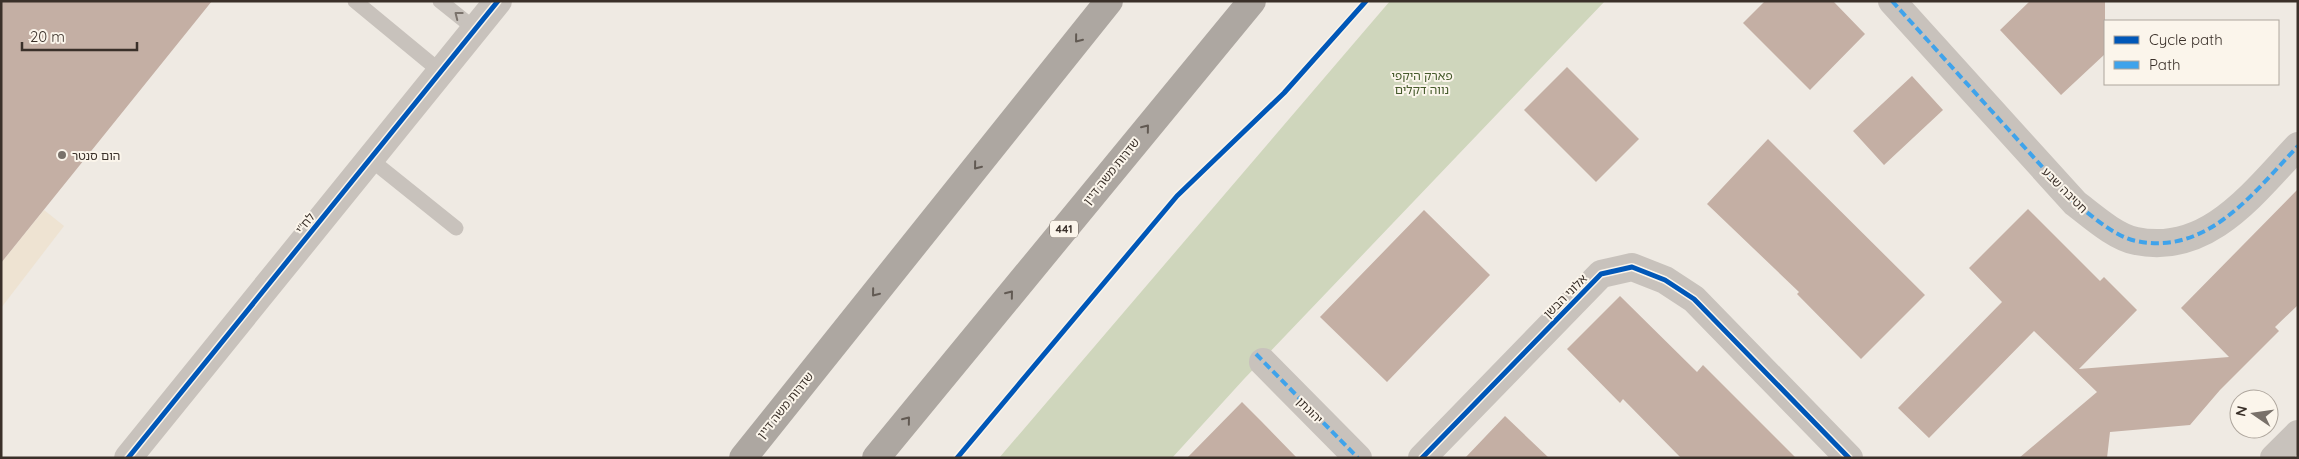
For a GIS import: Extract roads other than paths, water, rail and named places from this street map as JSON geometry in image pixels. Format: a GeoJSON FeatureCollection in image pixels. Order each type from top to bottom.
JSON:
{"type":"FeatureCollection","features":[{"type":"Feature","properties":{"kind":"main road","name":"שדרות משה דיין"},"geometry":{"type":"LineString","coordinates":[[743,458],[1109,1]]}},
{"type":"Feature","properties":{"kind":"main road","name":"שדרות משה דיין"},"geometry":{"type":"LineString","coordinates":[[876,458],[1252,1]]}},
{"type":"Feature","properties":{"kind":"street","name":"לח\"י"},"geometry":{"type":"LineString","coordinates":[[128,458],[498,1]]}},
{"type":"Feature","properties":{"kind":"street","name":"חטיבה שבע"},"geometry":{"type":"LineString","coordinates":[[1892,1],[2075,203],[2103,225],[2135,241],[2167,242],[2196,237],[2234,213],[2298,146]]}},
{"type":"Feature","properties":{"kind":"street","name":"אלוני הבשן"},"geometry":{"type":"LineString","coordinates":[[1422,458],[1601,274],[1632,267],[1665,280],[1694,299],[1849,458]]}},
{"type":"Feature","properties":{"kind":"street","name":"יהונתן"},"geometry":{"type":"LineString","coordinates":[[1263,362],[1358,458]]}},
{"type":"Feature","properties":{"kind":"street"},"geometry":{"type":"LineString","coordinates":[[2274,458],[2298,434]]}},
{"type":"Feature","properties":{"kind":"lane"},"geometry":{"type":"LineString","coordinates":[[355,1],[441,72]]}},
{"type":"Feature","properties":{"kind":"lane"},"geometry":{"type":"LineString","coordinates":[[440,1],[475,29]]}},
{"type":"Feature","properties":{"kind":"lane"},"geometry":{"type":"LineString","coordinates":[[370,159],[456,228]]}},
{"type":"Feature","properties":{"kind":"place","name":"הום סנטר"},"geometry":{"type":"Point","coordinates":[62,155]}},
{"type":"Feature","properties":{"kind":"park label","name":"פארק היקפי נווה דקלים"},"geometry":{"type":"Point","coordinates":[1422,82]}}]}
